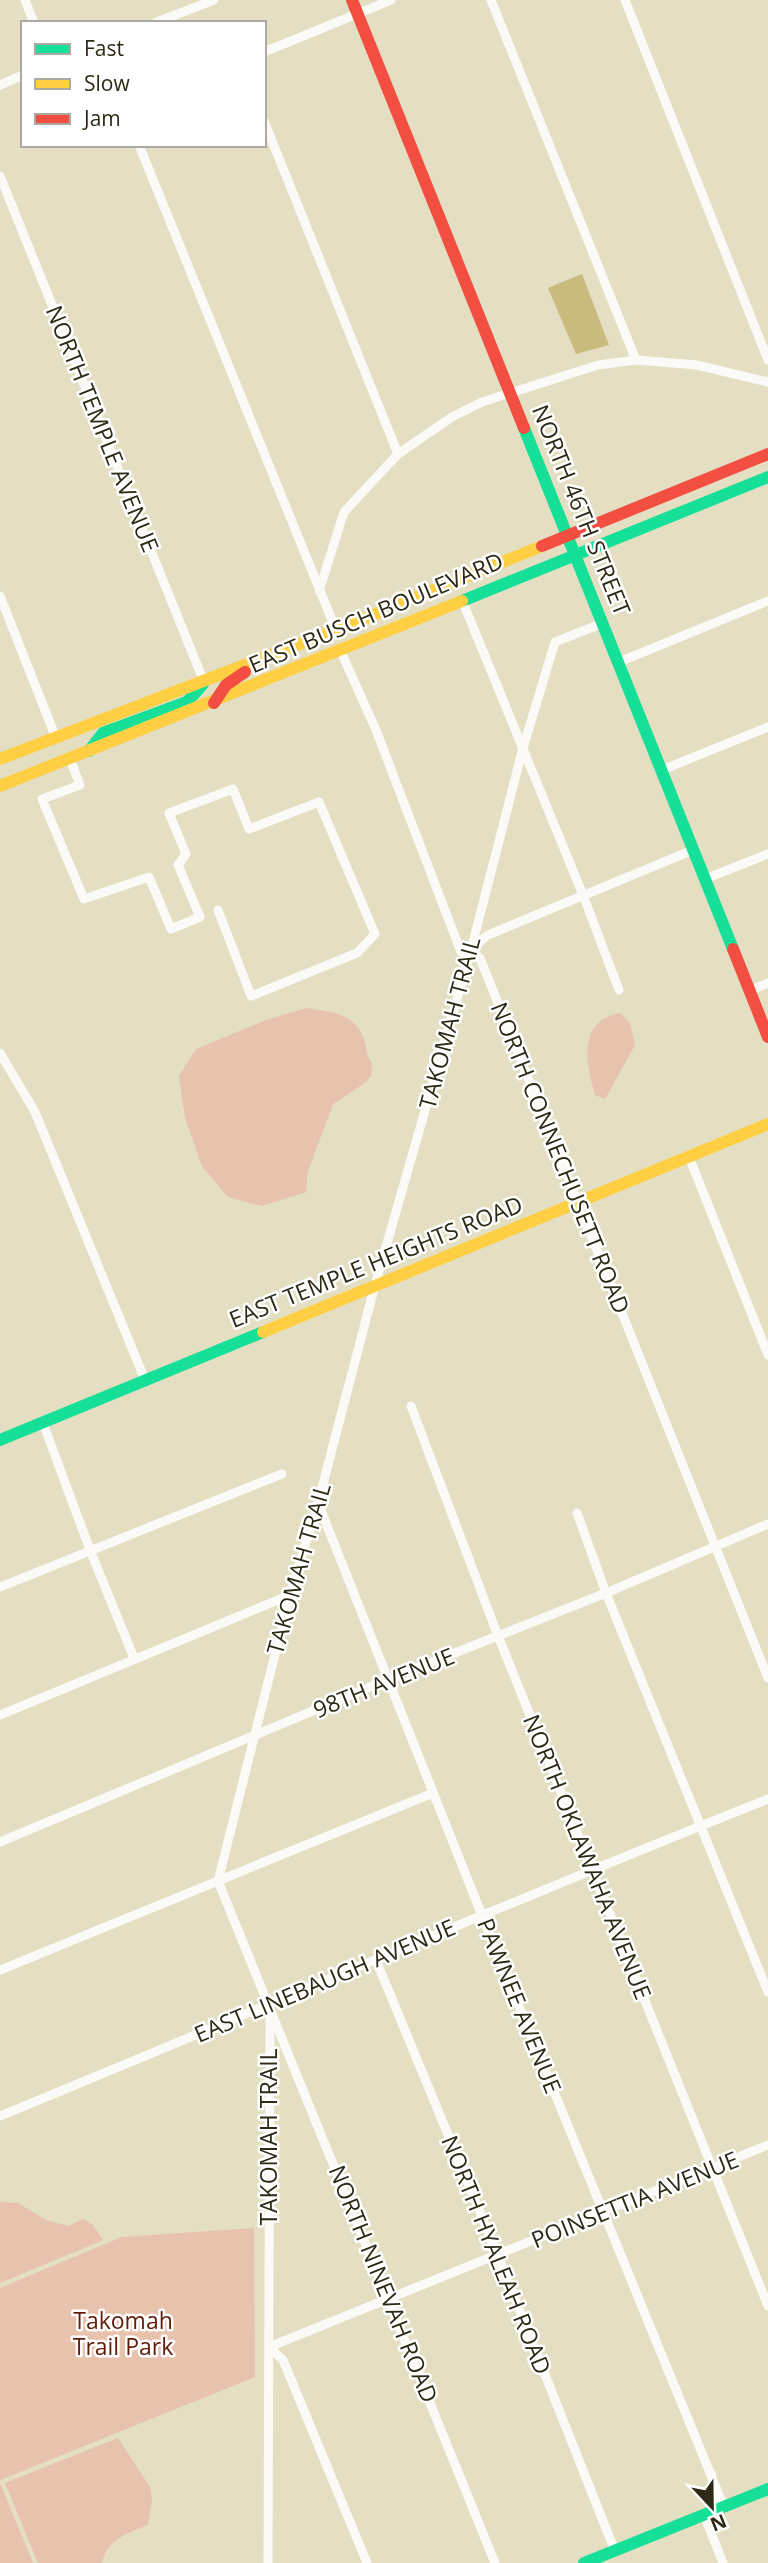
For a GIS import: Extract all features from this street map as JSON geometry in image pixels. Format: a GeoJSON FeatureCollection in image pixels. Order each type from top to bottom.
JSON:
{"type":"FeatureCollection","features":[{"type":"Feature","properties":{"kind":"street"},"geometry":{"type":"LineString","coordinates":[[25,0],[33,21]]}},
{"type":"Feature","properties":{"kind":"street"},"geometry":{"type":"LineString","coordinates":[[181,0],[186,11]]}},
{"type":"Feature","properties":{"kind":"street"},"geometry":{"type":"LineString","coordinates":[[159,21],[214,0]]}},
{"type":"Feature","properties":{"kind":"street","name":"NORTH 46TH STREET"},"geometry":{"type":"LineString","coordinates":[[352,0],[768,1037]]}},
{"type":"Feature","properties":{"kind":"street"},"geometry":{"type":"LineString","coordinates":[[266,51],[391,0]]}},
{"type":"Feature","properties":{"kind":"street"},"geometry":{"type":"LineString","coordinates":[[491,0],[636,360]]}},
{"type":"Feature","properties":{"kind":"street"},"geometry":{"type":"LineString","coordinates":[[625,0],[768,360]]}},
{"type":"Feature","properties":{"kind":"street"},"geometry":{"type":"LineString","coordinates":[[0,85],[21,76]]}},
{"type":"Feature","properties":{"kind":"street"},"geometry":{"type":"LineString","coordinates":[[266,126],[398,454]]}},
{"type":"Feature","properties":{"kind":"street"},"geometry":{"type":"LineString","coordinates":[[140,147],[336,630]]}},
{"type":"Feature","properties":{"kind":"street","name":"NORTH TEMPLE AVENUE"},"geometry":{"type":"LineString","coordinates":[[0,176],[204,682]]}},
{"type":"Feature","properties":{"kind":"street"},"geometry":{"type":"LineString","coordinates":[[319,591],[344,512],[398,454],[452,417],[482,402],[598,365],[636,360],[697,365],[768,382]]}},
{"type":"Feature","properties":{"kind":"street","name":"EAST BUSCH BOULEVARD"},"geometry":{"type":"LineString","coordinates":[[0,759],[336,630],[768,454]]}},
{"type":"Feature","properties":{"kind":"street","name":"EAST BUSCH BOULEVARD"},"geometry":{"type":"LineString","coordinates":[[0,786],[341,652],[462,600],[768,477]]}},
{"type":"Feature","properties":{"kind":"street"},"geometry":{"type":"LineString","coordinates":[[341,652],[349,635],[421,603],[429,591]]}},
{"type":"Feature","properties":{"kind":"street"},"geometry":{"type":"LineString","coordinates":[[0,596],[56,738]]}},
{"type":"Feature","properties":{"kind":"street"},"geometry":{"type":"LineString","coordinates":[[462,600],[619,990]]}},
{"type":"Feature","properties":{"kind":"street"},"geometry":{"type":"LineString","coordinates":[[619,663],[768,601]]}},
{"type":"Feature","properties":{"kind":"street","name":"TAKOMAH TRAIL"},"geometry":{"type":"LineString","coordinates":[[268,2563],[270,2005],[218,1881],[290,1595],[318,1503],[375,1285],[471,950],[523,748],[555,642],[603,622]]}},
{"type":"Feature","properties":{"kind":"street"},"geometry":{"type":"LineString","coordinates":[[214,703],[235,677],[302,651],[314,638]]}},
{"type":"Feature","properties":{"kind":"street","name":"NORTH CONNECHUSETT ROAD"},"geometry":{"type":"LineString","coordinates":[[341,652],[376,730],[461,951],[471,950],[480,958],[768,1678]]}},
{"type":"Feature","properties":{"kind":"street"},"geometry":{"type":"LineString","coordinates":[[88,752],[103,733],[187,702],[204,682]]}},
{"type":"Feature","properties":{"kind":"street"},"geometry":{"type":"LineString","coordinates":[[662,771],[768,727]]}},
{"type":"Feature","properties":{"kind":"street"},"geometry":{"type":"LineString","coordinates":[[70,759],[80,785],[42,799],[84,899],[149,877],[170,929],[200,917],[178,865],[186,855],[169,813],[233,789],[249,829],[318,802],[374,934],[357,953],[251,996],[218,910]]}},
{"type":"Feature","properties":{"kind":"street"},"geometry":{"type":"LineString","coordinates":[[471,950],[488,935],[693,850]]}},
{"type":"Feature","properties":{"kind":"street"},"geometry":{"type":"LineString","coordinates":[[705,879],[768,854]]}},
{"type":"Feature","properties":{"kind":"street"},"geometry":{"type":"LineString","coordinates":[[750,991],[768,983]]}},
{"type":"Feature","properties":{"kind":"street"},"geometry":{"type":"LineString","coordinates":[[0,1053],[35,1112],[145,1380]]}},
{"type":"Feature","properties":{"kind":"street","name":"EAST TEMPLE HEIGHTS ROAD"},"geometry":{"type":"LineString","coordinates":[[0,1440],[768,1124]]}},
{"type":"Feature","properties":{"kind":"street"},"geometry":{"type":"LineString","coordinates":[[689,1157],[768,1355]]}},
{"type":"Feature","properties":{"kind":"street","name":"NORTH OKLAWAHA AVENUE"},"geometry":{"type":"LineString","coordinates":[[411,1406],[498,1636],[768,2306]]}},
{"type":"Feature","properties":{"kind":"street"},"geometry":{"type":"LineString","coordinates":[[43,1423],[134,1658]]}},
{"type":"Feature","properties":{"kind":"street"},"geometry":{"type":"LineString","coordinates":[[0,1587],[282,1474]]}},
{"type":"Feature","properties":{"kind":"street","name":"PAWNEE AVENUE"},"geometry":{"type":"LineString","coordinates":[[318,1503],[433,1793],[724,2507]]}},
{"type":"Feature","properties":{"kind":"street"},"geometry":{"type":"LineString","coordinates":[[577,1513],[606,1593],[768,1992]]}},
{"type":"Feature","properties":{"kind":"street","name":"98TH AVENUE"},"geometry":{"type":"LineString","coordinates":[[0,1842],[768,1524]]}},
{"type":"Feature","properties":{"kind":"street"},"geometry":{"type":"LineString","coordinates":[[0,1715],[290,1595]]}},
{"type":"Feature","properties":{"kind":"street"},"geometry":{"type":"LineString","coordinates":[[0,1970],[433,1793]]}},
{"type":"Feature","properties":{"kind":"street","name":"EAST LINEBAUGH AVENUE"},"geometry":{"type":"LineString","coordinates":[[0,2116],[482,1914],[768,1800]]}},
{"type":"Feature","properties":{"kind":"street","name":"NORTH HYALEAH ROAD"},"geometry":{"type":"LineString","coordinates":[[376,1960],[615,2550]]}},
{"type":"Feature","properties":{"kind":"street","name":"NORTH NINEVAH ROAD"},"geometry":{"type":"LineString","coordinates":[[270,2005],[495,2563]]}},
{"type":"Feature","properties":{"kind":"street","name":"POINSETTIA AVENUE"},"geometry":{"type":"LineString","coordinates":[[269,2347],[768,2145]]}},
{"type":"Feature","properties":{"kind":"street"},"geometry":{"type":"LineString","coordinates":[[269,2347],[284,2360],[368,2563]]}},
{"type":"Feature","properties":{"kind":"street"},"geometry":{"type":"LineString","coordinates":[[584,2563],[768,2489]]}},
{"type":"Feature","properties":{"kind":"street"},"geometry":{"type":"LineString","coordinates":[[704,2515],[723,2563]]}},
{"type":"Feature","properties":{"kind":"green space"},"geometry":{"type":"Polygon","coordinates":[[[307,1008],[334,1013],[356,1025],[372,1063],[371,1076],[333,1104],[308,1171],[306,1192],[262,1206],[228,1197],[202,1166],[185,1118],[179,1076],[196,1049],[266,1020],[307,1008]]]}},
{"type":"Feature","properties":{"kind":"green space"},"geometry":{"type":"Polygon","coordinates":[[[620,1013],[630,1023],[635,1045],[605,1099],[595,1095],[589,1070],[588,1045],[597,1025],[620,1013]]]}},
{"type":"Feature","properties":{"kind":"green space"},"geometry":{"type":"Polygon","coordinates":[[[0,2202],[18,2203],[46,2220],[68,2226],[83,2219],[93,2225],[103,2240],[0,2283],[0,2202]]]}},
{"type":"Feature","properties":{"kind":"green space","name":"Takomah Trail Park"},"geometry":{"type":"Polygon","coordinates":[[[254,2228],[255,2377],[0,2480],[0,2288],[122,2237],[254,2228]]]}},
{"type":"Feature","properties":{"kind":"green space"},"geometry":{"type":"Polygon","coordinates":[[[118,2438],[150,2487],[152,2499],[148,2525],[113,2543],[102,2563],[38,2563],[5,2483],[118,2438]]]}},
{"type":"Feature","properties":{"kind":"green space"},"geometry":{"type":"Polygon","coordinates":[[[0,2483],[33,2563],[0,2563],[0,2483]]]}},
{"type":"Feature","properties":{"kind":"shaded area"},"geometry":{"type":"Polygon","coordinates":[[[582,274],[609,345],[576,354],[548,288],[582,274]]]}},
{"type":"Feature","properties":{"kind":"traffic: fast"},"geometry":{"type":"LineString","coordinates":[[524,428],[733,949]]}},
{"type":"Feature","properties":{"kind":"traffic: fast"},"geometry":{"type":"LineString","coordinates":[[462,601],[768,477]]}},
{"type":"Feature","properties":{"kind":"traffic: fast"},"geometry":{"type":"LineString","coordinates":[[89,751],[103,733],[187,702],[203,684]]}},
{"type":"Feature","properties":{"kind":"traffic: fast"},"geometry":{"type":"LineString","coordinates":[[0,1440],[263,1332]]}},
{"type":"Feature","properties":{"kind":"traffic: fast"},"geometry":{"type":"LineString","coordinates":[[584,2563],[768,2489]]}},
{"type":"Feature","properties":{"kind":"traffic: slow"},"geometry":{"type":"LineString","coordinates":[[0,759],[336,630],[542,546]]}},
{"type":"Feature","properties":{"kind":"traffic: slow"},"geometry":{"type":"LineString","coordinates":[[0,786],[462,601]]}},
{"type":"Feature","properties":{"kind":"traffic: slow"},"geometry":{"type":"LineString","coordinates":[[263,1332],[768,1124]]}},
{"type":"Feature","properties":{"kind":"traffic: jam"},"geometry":{"type":"LineString","coordinates":[[352,0],[524,428]]}},
{"type":"Feature","properties":{"kind":"traffic: jam"},"geometry":{"type":"LineString","coordinates":[[542,546],[768,454]]}},
{"type":"Feature","properties":{"kind":"traffic: jam"},"geometry":{"type":"LineString","coordinates":[[214,703],[226,685],[245,672]]}},
{"type":"Feature","properties":{"kind":"traffic: jam"},"geometry":{"type":"LineString","coordinates":[[733,949],[768,1037]]}}]}
